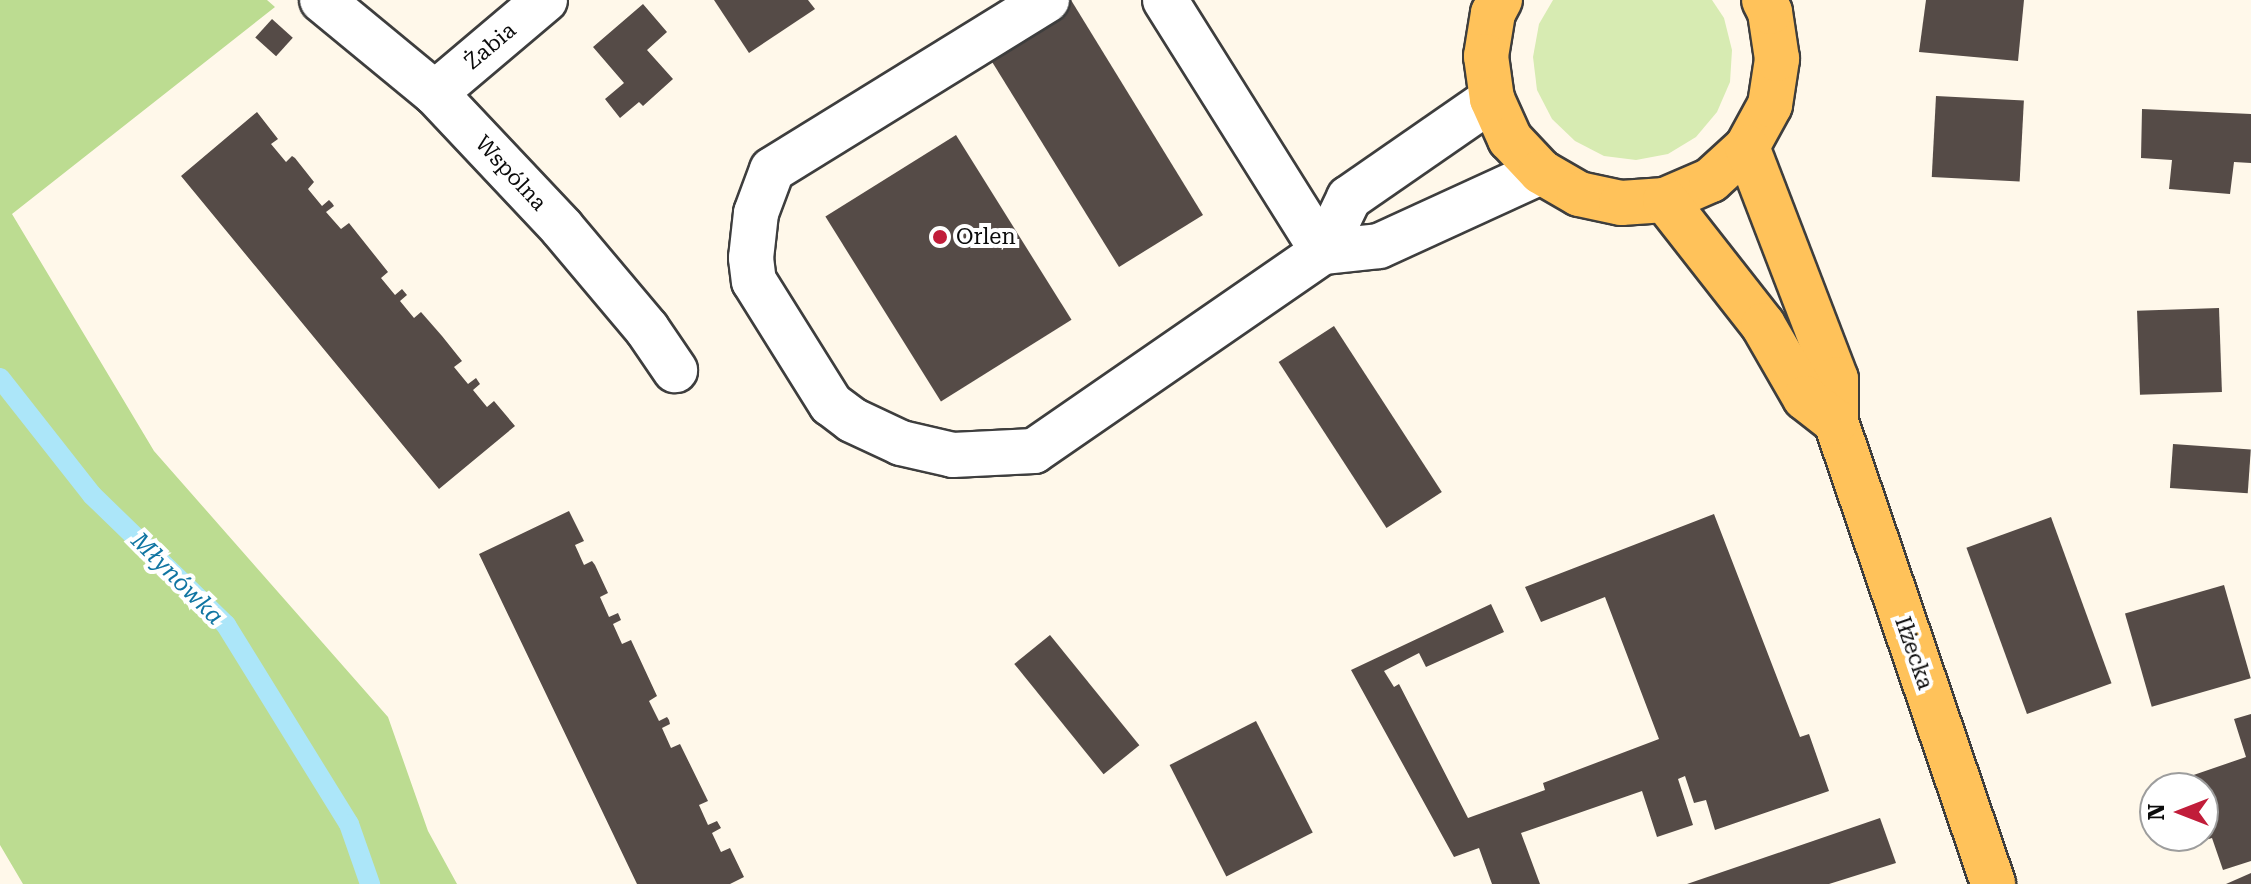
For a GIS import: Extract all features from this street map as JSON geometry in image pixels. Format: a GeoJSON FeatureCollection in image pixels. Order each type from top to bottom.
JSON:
{"type":"FeatureCollection","features":[{"type":"Feature","properties":{"kind":"main road"},"geometry":{"type":"LineString","coordinates":[[1500,0],[1493,13],[1486,56],[1492,99],[1510,139],[1541,172],[1579,194],[1621,203],[1665,200],[1711,180],[1747,147],[1770,105],[1777,59],[1769,4]]}},
{"type":"Feature","properties":{"kind":"main road","name":"Iłżecka"},"geometry":{"type":"LineString","coordinates":[[1747,147],[1836,379],[1836,422],[1993,884]]}},
{"type":"Feature","properties":{"kind":"main road"},"geometry":{"type":"LineString","coordinates":[[1665,200],[1763,325],[1805,398],[1836,422]]}},
{"type":"Feature","properties":{"kind":"street","name":"Wspólna"},"geometry":{"type":"LineString","coordinates":[[322,0],[435,93],[562,228],[647,329],[675,370]]}},
{"type":"Feature","properties":{"kind":"street","name":"Żabia"},"geometry":{"type":"LineString","coordinates":[[435,93],[545,0]]}},
{"type":"Feature","properties":{"kind":"street"},"geometry":{"type":"LineString","coordinates":[[1047,0],[772,170],[756,213],[751,258],[754,281],[831,404],[875,433],[927,451],[980,457],[1034,451],[1323,252],[1379,246],[1541,172]]}},
{"type":"Feature","properties":{"kind":"street"},"geometry":{"type":"LineString","coordinates":[[1165,0],[1323,252]]}},
{"type":"Feature","properties":{"kind":"street"},"geometry":{"type":"LineString","coordinates":[[1323,252],[1349,198],[1492,99]]}},
{"type":"Feature","properties":{"kind":"green space"},"geometry":{"type":"Polygon","coordinates":[[[0,0],[267,0],[275,7],[12,214],[154,451],[388,717],[428,831],[457,884],[23,884],[0,845],[0,0]]]}},
{"type":"Feature","properties":{"kind":"green space"},"geometry":{"type":"Polygon","coordinates":[[[1553,0],[1712,0],[1724,18],[1732,50],[1730,82],[1717,112],[1696,137],[1668,154],[1636,160],[1604,156],[1575,141],[1552,119],[1537,90],[1533,57],[1539,24],[1553,0]]]}},
{"type":"Feature","properties":{"kind":"building"},"geometry":{"type":"Polygon","coordinates":[[[714,0],[808,0],[815,9],[749,53],[714,0]]]}},
{"type":"Feature","properties":{"kind":"building"},"geometry":{"type":"Polygon","coordinates":[[[1005,0],[1071,0],[1203,215],[1119,267],[968,23],[1005,0]]]}},
{"type":"Feature","properties":{"kind":"building"},"geometry":{"type":"Polygon","coordinates":[[[1926,0],[2024,0],[2018,61],[1919,52],[1926,0]]]}},
{"type":"Feature","properties":{"kind":"building"},"geometry":{"type":"Polygon","coordinates":[[[643,4],[667,32],[647,50],[673,79],[643,106],[639,102],[620,118],[605,99],[624,83],[593,47],[643,4]]]}},
{"type":"Feature","properties":{"kind":"building"},"geometry":{"type":"Polygon","coordinates":[[[272,19],[293,38],[276,56],[255,38],[272,19]]]}},
{"type":"Feature","properties":{"kind":"building"},"geometry":{"type":"Polygon","coordinates":[[[1936,96],[2024,101],[2020,181],[1932,177],[1936,96]]]}},
{"type":"Feature","properties":{"kind":"building"},"geometry":{"type":"Polygon","coordinates":[[[2142,109],[2251,114],[2251,163],[2234,162],[2230,194],[2169,189],[2172,160],[2141,158],[2142,109]]]}},
{"type":"Feature","properties":{"kind":"building"},"geometry":{"type":"Polygon","coordinates":[[[257,112],[278,139],[271,144],[286,162],[292,156],[295,158],[314,182],[308,189],[322,206],[329,200],[332,203],[334,206],[326,212],[341,229],[349,223],[388,272],[381,278],[395,295],[402,289],[407,295],[400,301],[414,318],[421,312],[442,336],[462,361],[454,367],[468,384],[476,378],[480,384],[473,390],[487,407],[494,401],[515,426],[439,489],[181,176],[257,112]]]}},
{"type":"Feature","properties":{"kind":"building"},"geometry":{"type":"Polygon","coordinates":[[[956,135],[1072,320],[941,401],[825,217],[956,135]]]}},
{"type":"Feature","properties":{"kind":"building"},"geometry":{"type":"Polygon","coordinates":[[[2219,308],[2222,392],[2140,395],[2137,311],[2219,308]]]}},
{"type":"Feature","properties":{"kind":"building"},"geometry":{"type":"Polygon","coordinates":[[[1334,326],[1442,492],[1386,528],[1279,362],[1334,326]]]}},
{"type":"Feature","properties":{"kind":"building"},"geometry":{"type":"Polygon","coordinates":[[[2173,444],[2251,449],[2248,493],[2170,488],[2173,444]]]}},
{"type":"Feature","properties":{"kind":"building"},"geometry":{"type":"Polygon","coordinates":[[[569,511],[584,541],[575,545],[584,565],[592,561],[595,565],[608,593],[600,597],[609,617],[618,613],[621,620],[613,624],[622,644],[631,640],[657,696],[649,701],[659,721],[667,717],[669,720],[670,724],[662,728],[671,748],[680,744],[708,801],[699,805],[708,825],[717,821],[721,828],[712,833],[721,852],[730,848],[744,877],[730,884],[637,884],[479,554],[569,511]]]}},
{"type":"Feature","properties":{"kind":"building"},"geometry":{"type":"Polygon","coordinates":[[[1714,514],[1800,737],[1809,734],[1829,791],[1715,830],[1706,800],[1694,803],[1685,776],[1678,779],[1693,825],[1657,837],[1642,791],[1521,833],[1540,884],[1492,884],[1479,848],[1454,857],[1351,670],[1491,604],[1504,632],[1426,667],[1419,653],[1384,671],[1394,687],[1399,684],[1468,818],[1545,790],[1543,783],[1659,739],[1605,597],[1541,622],[1525,587],[1714,514]]]}},
{"type":"Feature","properties":{"kind":"building"},"geometry":{"type":"Polygon","coordinates":[[[2051,517],[2112,683],[2027,714],[1966,548],[2051,517]]]}},
{"type":"Feature","properties":{"kind":"building"},"geometry":{"type":"Polygon","coordinates":[[[2224,585],[2251,678],[2152,707],[2125,613],[2224,585]]]}},
{"type":"Feature","properties":{"kind":"building"},"geometry":{"type":"Polygon","coordinates":[[[1050,635],[1139,745],[1104,774],[1014,664],[1050,635]]]}},
{"type":"Feature","properties":{"kind":"building"},"geometry":{"type":"Polygon","coordinates":[[[2251,714],[2251,861],[2223,870],[2217,852],[2219,772],[2202,772],[2246,757],[2234,719],[2251,714]]]}},
{"type":"Feature","properties":{"kind":"building"},"geometry":{"type":"Polygon","coordinates":[[[1256,721],[1313,832],[1226,876],[1170,765],[1256,721]]]}},
{"type":"Feature","properties":{"kind":"building"},"geometry":{"type":"Polygon","coordinates":[[[1880,818],[1896,863],[1829,884],[1687,884],[1880,818]]]}},
{"type":"Feature","properties":{"kind":"building"},"geometry":{"type":"Polygon","coordinates":[[[2251,873],[2251,884],[2226,884],[2251,873]]]}},
{"type":"Feature","properties":{"kind":"waterway","name":"Młynówka"},"geometry":{"type":"LineString","coordinates":[[0,378],[92,495],[226,625],[349,824],[370,884]]}},
{"type":"Feature","properties":{"kind":"place","name":"Orlen"},"geometry":{"type":"Point","coordinates":[940,237]}}]}
